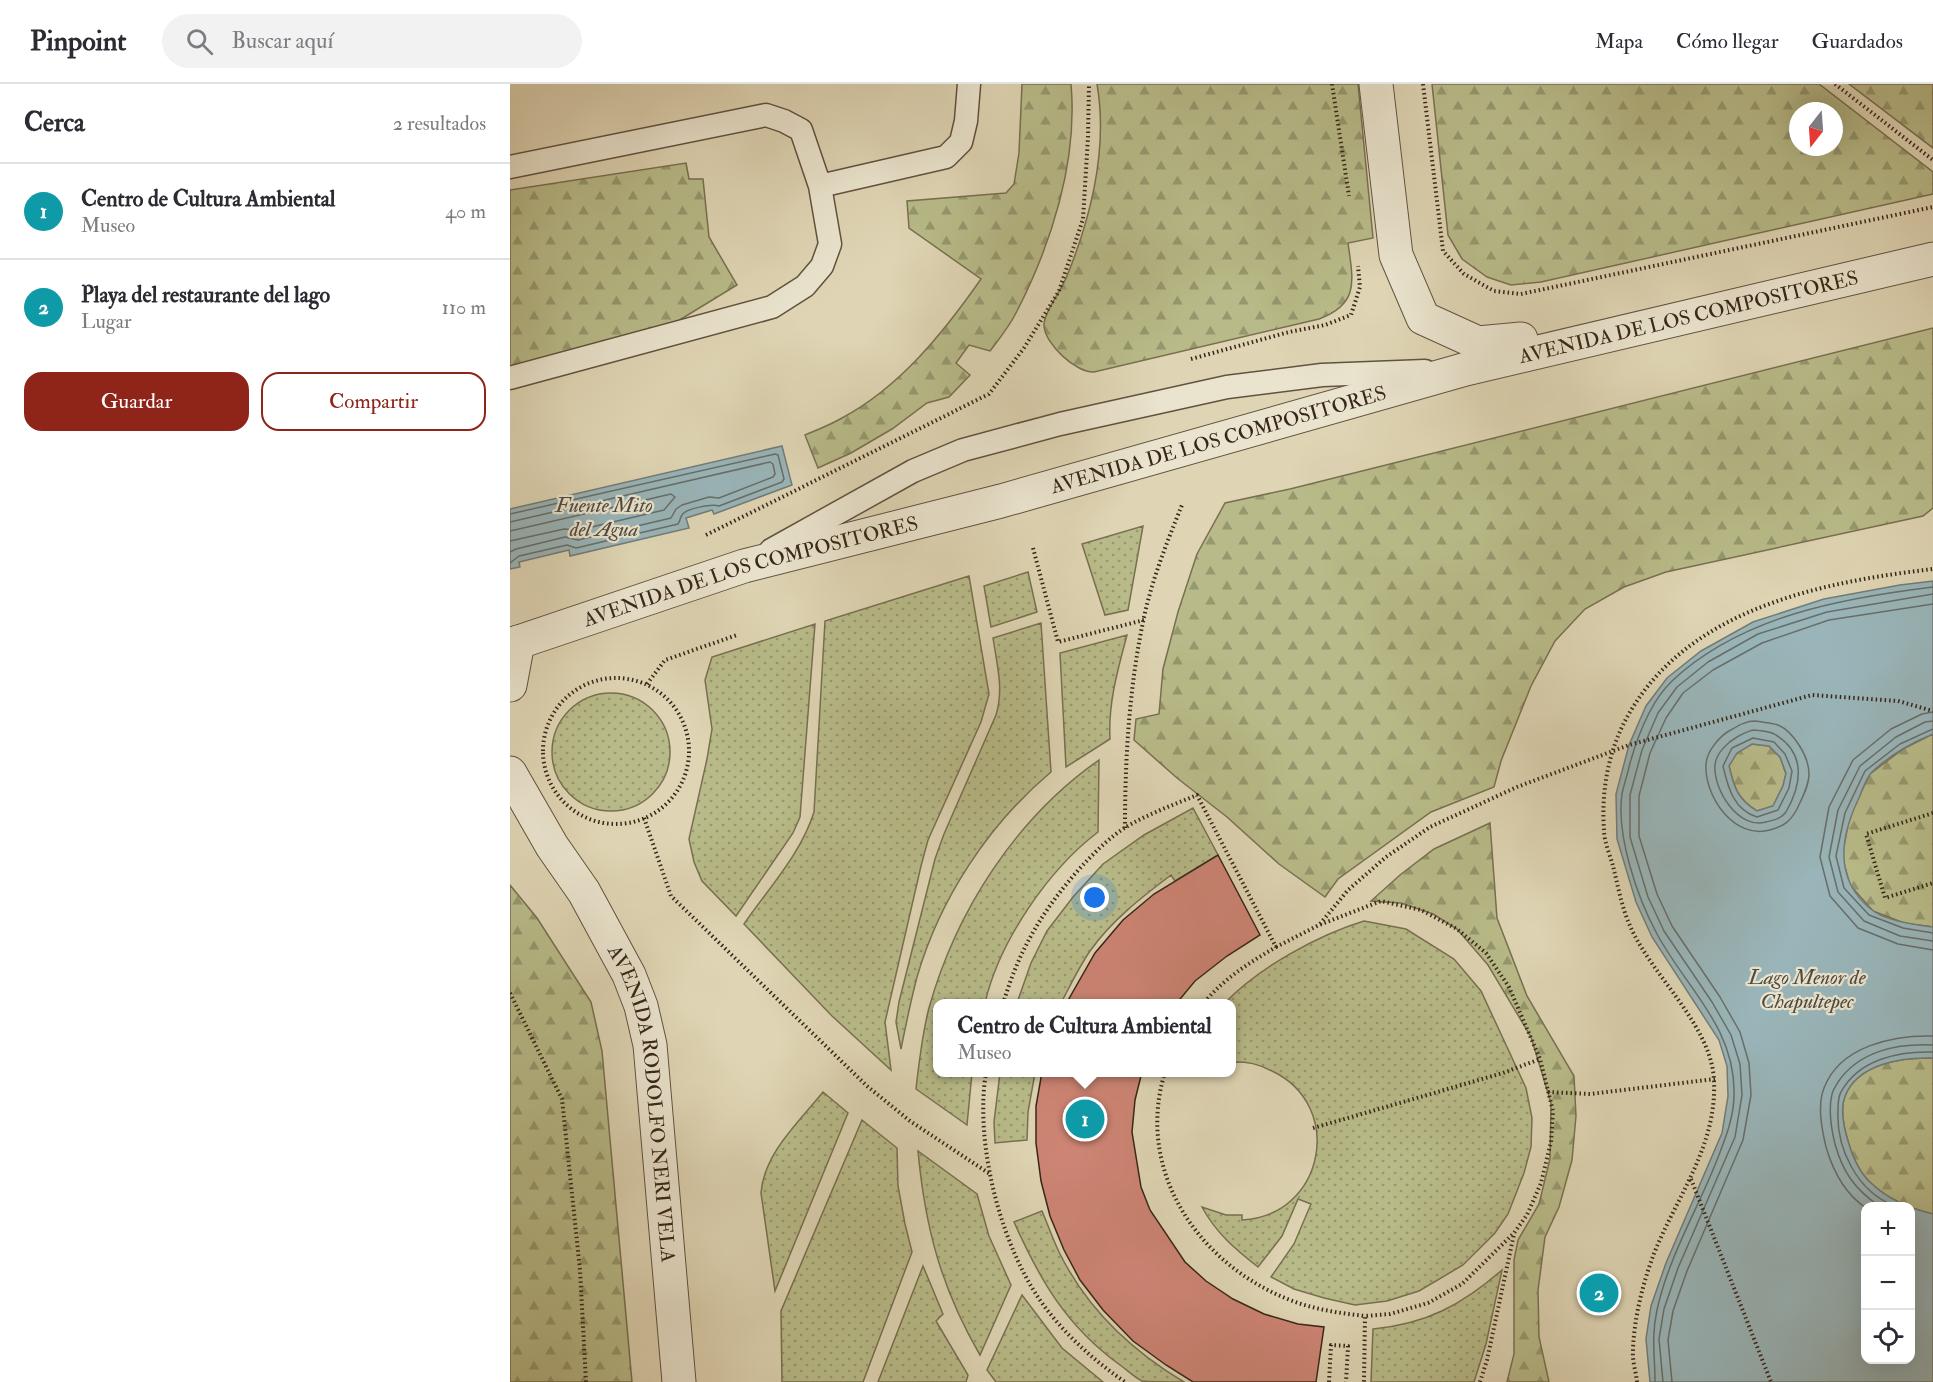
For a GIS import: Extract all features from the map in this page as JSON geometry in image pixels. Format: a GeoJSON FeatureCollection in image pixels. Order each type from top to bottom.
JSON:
{"type":"FeatureCollection","features":[{"type":"Feature","properties":{"kind":"street"},"geometry":{"type":"LineString","coordinates":[[1376,84],[1396,255],[1423,318],[1478,343],[1624,332]]}},
{"type":"Feature","properties":{"kind":"street","name":"AVENIDA DE LOS COMPOSITORES"},"geometry":{"type":"LineString","coordinates":[[514,644],[744,566],[1001,501],[1466,369],[1933,259]]}},
{"type":"Feature","properties":{"kind":"street"},"geometry":{"type":"LineString","coordinates":[[510,686],[514,644]]}},
{"type":"Feature","properties":{"kind":"street","name":"AVENIDA RODOLFO NERI VELA"},"geometry":{"type":"LineString","coordinates":[[510,773],[552,846],[584,892],[629,975],[641,1006],[650,1045],[679,1382]]}},
{"type":"Feature","properties":{"kind":"street","name":"AVENIDA RODOLFO NERI VELA"},"geometry":{"type":"LineString","coordinates":[[510,819],[552,846]]}},
{"type":"Feature","properties":{"kind":"lane"},"geometry":{"type":"LineString","coordinates":[[820,186],[946,157],[961,142],[966,121],[969,84]]}},
{"type":"Feature","properties":{"kind":"lane"},"geometry":{"type":"LineString","coordinates":[[510,167],[766,115],[801,130],[820,186],[830,244],[822,266],[805,286],[772,307],[510,378]]}},
{"type":"Feature","properties":{"kind":"lane"},"geometry":{"type":"LineString","coordinates":[[744,566],[853,503],[937,460],[963,450],[1049,427],[1227,387],[1322,375],[1466,369]]}},
{"type":"Feature","properties":{"kind":"path"},"geometry":{"type":"LineString","coordinates":[[706,535],[989,394],[1024,348],[1059,291],[1083,219],[1089,84]]}},
{"type":"Feature","properties":{"kind":"path"},"geometry":{"type":"LineString","coordinates":[[1332,84],[1350,207]]}},
{"type":"Feature","properties":{"kind":"path"},"geometry":{"type":"LineString","coordinates":[[1423,84],[1443,251],[1464,274],[1494,291],[1521,294],[1933,207]]}},
{"type":"Feature","properties":{"kind":"path"},"geometry":{"type":"LineString","coordinates":[[1835,84],[1933,160]]}},
{"type":"Feature","properties":{"kind":"path"},"geometry":{"type":"LineString","coordinates":[[1188,360],[1289,332],[1325,325],[1351,315],[1360,287],[1358,264]]}},
{"type":"Feature","properties":{"kind":"path"},"geometry":{"type":"LineString","coordinates":[[1125,828],[1128,726],[1144,620],[1169,537],[1182,505]]}},
{"type":"Feature","properties":{"kind":"path"},"geometry":{"type":"LineString","coordinates":[[1033,548],[1058,642],[1144,620]]}},
{"type":"Feature","properties":{"kind":"path"},"geometry":{"type":"LineString","coordinates":[[1637,1382],[1632,1352],[1641,1297],[1655,1251],[1702,1153],[1713,1118],[1714,1079],[1706,1043],[1630,928],[1604,832],[1604,789],[1612,753],[1622,727],[1643,690],[1669,662],[1693,642],[1764,605],[1821,588],[1892,573],[1933,569]]}},
{"type":"Feature","properties":{"kind":"path"},"geometry":{"type":"LineString","coordinates":[[648,684],[664,660],[736,635]]}},
{"type":"Feature","properties":{"kind":"path"},"geometry":{"type":"LineString","coordinates":[[622,678],[648,684],[667,698],[677,709],[684,722],[689,746],[689,761],[679,789],[664,806],[630,823],[608,823],[589,819],[563,801],[553,787],[545,767],[543,743],[548,721],[561,702],[578,687],[599,679],[622,678]]}},
{"type":"Feature","properties":{"kind":"path"},"geometry":{"type":"LineString","coordinates":[[1319,925],[1347,890],[1386,857],[1430,827],[1517,787],[1629,745],[1812,695],[1898,701],[1933,711]]}},
{"type":"Feature","properties":{"kind":"path"},"geometry":{"type":"LineString","coordinates":[[1005,999],[1020,955],[1034,928],[1063,887],[1094,852],[1125,828],[1153,813],[1197,795],[1276,947]]}},
{"type":"Feature","properties":{"kind":"path"},"geometry":{"type":"LineString","coordinates":[[1933,813],[1866,834],[1885,898],[1933,883]]}},
{"type":"Feature","properties":{"kind":"path"},"geometry":{"type":"LineString","coordinates":[[644,818],[671,896],[867,1086],[910,1121],[990,1174]]}},
{"type":"Feature","properties":{"kind":"path"},"geometry":{"type":"LineString","coordinates":[[1164,1077],[1158,1116],[1160,1149],[1166,1175],[1184,1216],[1200,1239],[1238,1273],[1284,1298],[1325,1311],[1365,1316],[1390,1314],[1428,1303],[1461,1284],[1514,1233],[1527,1215],[1542,1183],[1551,1142],[1553,1111],[1539,1059],[1509,987],[1486,953],[1457,929],[1421,910],[1381,901],[1319,925],[1276,947],[1244,966],[1215,989],[1207,999]]}},
{"type":"Feature","properties":{"kind":"path"},"geometry":{"type":"LineString","coordinates":[[510,993],[562,1100],[580,1270],[586,1382]]}},
{"type":"Feature","properties":{"kind":"path"},"geometry":{"type":"LineString","coordinates":[[1313,1128],[1503,1072],[1539,1059]]}},
{"type":"Feature","properties":{"kind":"path"},"geometry":{"type":"LineString","coordinates":[[985,1077],[982,1097],[983,1136],[993,1189],[1017,1261],[1047,1310],[1081,1348],[1125,1382]]}},
{"type":"Feature","properties":{"kind":"path"},"geometry":{"type":"LineString","coordinates":[[1548,1092],[1590,1094],[1714,1079]]}},
{"type":"Feature","properties":{"kind":"path"},"geometry":{"type":"LineString","coordinates":[[1690,1178],[1771,1382]]}},
{"type":"Feature","properties":{"kind":"path"},"geometry":{"type":"LineString","coordinates":[[1479,1382],[1488,1359],[1514,1233]]}},
{"type":"Feature","properties":{"kind":"path"},"geometry":{"type":"LineString","coordinates":[[1364,1382],[1365,1316]]}},
{"type":"Feature","properties":{"kind":"path"},"geometry":{"type":"LineString","coordinates":[[1329,1382],[1331,1345],[1348,1346],[1346,1382]]}},
{"type":"Feature","properties":{"kind":"green space"},"geometry":{"type":"Polygon","coordinates":[[[1022,84],[1071,84],[1072,113],[1066,173],[1051,231],[1016,313],[990,351],[969,345],[956,363],[970,375],[949,397],[927,403],[892,429],[851,453],[818,468],[805,435],[833,423],[883,391],[936,338],[981,279],[909,228],[907,201],[1006,193],[1014,184],[1019,153],[1022,84]]]}},
{"type":"Feature","properties":{"kind":"green space"},"geometry":{"type":"Polygon","coordinates":[[[1097,84],[1358,84],[1373,238],[1348,243],[1352,279],[1348,298],[1342,306],[1319,319],[1094,372],[1079,368],[1063,356],[1050,341],[1044,321],[1067,276],[1090,206],[1099,157],[1100,108],[1097,84]]]}},
{"type":"Feature","properties":{"kind":"green space"},"geometry":{"type":"Polygon","coordinates":[[[1432,84],[1819,84],[1842,102],[1789,102],[1789,156],[1843,156],[1843,103],[1933,172],[1933,194],[1541,282],[1511,285],[1487,277],[1462,259],[1448,235],[1432,84]]]}},
{"type":"Feature","properties":{"kind":"green space"},"geometry":{"type":"Polygon","coordinates":[[[1849,84],[1933,84],[1933,148],[1849,84]]]}},
{"type":"Feature","properties":{"kind":"green space"},"geometry":{"type":"Polygon","coordinates":[[[686,163],[689,179],[703,179],[709,237],[737,285],[673,324],[510,379],[510,190],[686,163]]]}},
{"type":"Feature","properties":{"kind":"green space"},"geometry":{"type":"Polygon","coordinates":[[[1933,328],[1933,508],[1923,516],[1666,572],[1624,587],[1585,609],[1555,641],[1531,686],[1501,761],[1494,787],[1431,812],[1338,879],[1325,897],[1279,864],[1227,817],[1177,778],[1134,740],[1136,719],[1159,714],[1163,669],[1178,612],[1197,554],[1225,503],[1290,489],[1933,328]]]}},
{"type":"Feature","properties":{"kind":"green space"},"geometry":{"type":"Polygon","coordinates":[[[1143,526],[1128,610],[1105,615],[1082,544],[1143,526]]]}},
{"type":"Feature","properties":{"kind":"green space"},"geometry":{"type":"Polygon","coordinates":[[[1028,572],[1037,612],[991,627],[984,586],[1028,572]]]}},
{"type":"Feature","properties":{"kind":"green space"},"geometry":{"type":"Polygon","coordinates":[[[969,576],[989,694],[981,722],[928,840],[921,866],[885,1022],[891,1070],[832,1016],[744,924],[792,857],[814,812],[825,621],[969,576]]]}},
{"type":"Feature","properties":{"kind":"green space"},"geometry":{"type":"Polygon","coordinates":[[[1041,623],[1051,772],[1028,792],[987,839],[953,891],[939,919],[917,977],[901,1049],[896,1022],[899,1002],[935,859],[996,715],[999,677],[993,638],[1041,623]]]}},
{"type":"Feature","properties":{"kind":"green space"},"geometry":{"type":"Polygon","coordinates":[[[815,624],[800,817],[793,833],[736,916],[702,881],[694,862],[689,839],[712,729],[705,680],[712,657],[815,624]]]}},
{"type":"Feature","properties":{"kind":"green space"},"geometry":{"type":"Polygon","coordinates":[[[1127,635],[1112,699],[1110,739],[1066,767],[1060,653],[1127,635]]]}},
{"type":"Feature","properties":{"kind":"green space"},"geometry":{"type":"Polygon","coordinates":[[[611,693],[634,697],[653,710],[666,729],[670,752],[666,775],[653,794],[634,807],[611,811],[588,807],[569,794],[556,775],[552,752],[556,729],[569,710],[588,697],[611,693]]]}},
{"type":"Feature","properties":{"kind":"green space"},"geometry":{"type":"Polygon","coordinates":[[[1933,734],[1933,927],[1904,923],[1873,911],[1850,885],[1842,856],[1850,815],[1870,774],[1903,749],[1933,734]]]}},
{"type":"Feature","properties":{"kind":"green space"},"geometry":{"type":"Polygon","coordinates":[[[1752,744],[1769,746],[1780,757],[1786,774],[1773,806],[1757,811],[1737,792],[1729,766],[1736,753],[1752,744]]]}},
{"type":"Feature","properties":{"kind":"green space"},"geometry":{"type":"Polygon","coordinates":[[[1099,760],[1098,832],[1061,866],[1028,909],[1002,956],[986,999],[933,999],[933,1077],[972,1077],[967,1125],[916,1089],[929,1008],[955,936],[993,869],[1016,838],[1069,783],[1099,760]]]}},
{"type":"Feature","properties":{"kind":"green space"},"geometry":{"type":"Polygon","coordinates":[[[1193,808],[1218,855],[1175,881],[1171,875],[1118,919],[1090,951],[1063,999],[1018,999],[1031,963],[1047,931],[1073,897],[1103,864],[1144,835],[1193,808]]]}},
{"type":"Feature","properties":{"kind":"green space"},"geometry":{"type":"Polygon","coordinates":[[[1490,823],[1497,918],[1527,996],[1574,1076],[1576,1116],[1572,1160],[1559,1207],[1545,1237],[1538,1290],[1539,1337],[1549,1382],[1507,1382],[1514,1354],[1514,1260],[1518,1240],[1539,1204],[1550,1159],[1551,1103],[1531,1037],[1488,965],[1457,929],[1433,914],[1401,903],[1371,901],[1434,849],[1490,823]]]}},
{"type":"Feature","properties":{"kind":"green space"},"geometry":{"type":"Polygon","coordinates":[[[510,885],[537,918],[591,1002],[602,1051],[632,1382],[510,1382],[510,885]]]}},
{"type":"Feature","properties":{"kind":"green space"},"geometry":{"type":"Polygon","coordinates":[[[1364,921],[1406,929],[1454,959],[1481,991],[1526,1088],[1532,1118],[1531,1147],[1524,1173],[1508,1214],[1495,1233],[1463,1265],[1419,1291],[1387,1301],[1355,1305],[1294,1289],[1271,1277],[1294,1244],[1311,1204],[1298,1199],[1282,1236],[1258,1267],[1213,1225],[1202,1207],[1226,1215],[1242,1215],[1242,1220],[1270,1214],[1292,1200],[1307,1180],[1316,1157],[1317,1132],[1310,1108],[1295,1087],[1272,1071],[1247,1063],[1236,1062],[1236,999],[1229,999],[1271,965],[1346,927],[1364,921]]]}},
{"type":"Feature","properties":{"kind":"green space"},"geometry":{"type":"Polygon","coordinates":[[[1933,1058],[1933,1214],[1915,1208],[1915,1202],[1900,1202],[1893,1199],[1868,1180],[1860,1170],[1845,1130],[1844,1101],[1851,1085],[1871,1069],[1909,1059],[1933,1058]]]}},
{"type":"Feature","properties":{"kind":"green space"},"geometry":{"type":"Polygon","coordinates":[[[1000,1077],[1034,1077],[1028,1112],[1027,1140],[995,1143],[994,1122],[1000,1077]]]}},
{"type":"Feature","properties":{"kind":"green space"},"geometry":{"type":"Polygon","coordinates":[[[823,1092],[848,1113],[775,1291],[761,1193],[764,1178],[784,1139],[823,1092]]]}},
{"type":"Feature","properties":{"kind":"green space"},"geometry":{"type":"Polygon","coordinates":[[[862,1120],[897,1148],[898,1186],[912,1252],[863,1382],[782,1382],[781,1311],[862,1120]]]}},
{"type":"Feature","properties":{"kind":"green space"},"geometry":{"type":"Polygon","coordinates":[[[918,1151],[977,1194],[989,1236],[1011,1285],[980,1355],[955,1306],[937,1256],[925,1206],[918,1151]]]}},
{"type":"Feature","properties":{"kind":"green space"},"geometry":{"type":"Polygon","coordinates":[[[1042,1211],[1057,1249],[1071,1274],[1097,1310],[1146,1357],[1184,1382],[1142,1381],[1101,1350],[1070,1318],[1056,1301],[1014,1222],[1042,1211]]]}},
{"type":"Feature","properties":{"kind":"green space"},"geometry":{"type":"Polygon","coordinates":[[[923,1266],[943,1314],[936,1321],[968,1375],[966,1382],[878,1382],[923,1266]]]}},
{"type":"Feature","properties":{"kind":"green space"},"geometry":{"type":"Polygon","coordinates":[[[1502,1270],[1486,1344],[1474,1382],[1371,1382],[1373,1329],[1410,1323],[1442,1311],[1458,1303],[1502,1270]]]}},
{"type":"Feature","properties":{"kind":"green space"},"geometry":{"type":"Polygon","coordinates":[[[1022,1295],[1062,1348],[1103,1382],[996,1382],[987,1370],[1022,1295]]]}},
{"type":"Feature","properties":{"kind":"water","name":"Fuente Mito del Agua"},"geometry":{"type":"Polygon","coordinates":[[[782,446],[792,485],[714,514],[712,510],[686,518],[689,528],[570,556],[569,550],[519,562],[520,567],[510,569],[510,509],[782,446]]]}},
{"type":"Feature","properties":{"kind":"water","name":"Lago Menor de Chapultepec"},"geometry":{"type":"Polygon","coordinates":[[[1933,581],[1933,734],[1892,756],[1869,775],[1848,828],[1844,857],[1851,885],[1872,910],[1893,920],[1933,927],[1933,1058],[1896,1061],[1871,1069],[1851,1085],[1845,1096],[1843,1113],[1845,1130],[1857,1164],[1872,1184],[1899,1202],[1861,1202],[1861,1364],[1915,1364],[1915,1209],[1933,1214],[1933,1382],[1650,1382],[1646,1339],[1651,1306],[1666,1263],[1722,1133],[1728,1096],[1727,1066],[1719,1040],[1652,937],[1636,902],[1617,839],[1616,794],[1629,745],[1646,706],[1667,678],[1701,651],[1753,622],[1824,599],[1933,581]],[[1752,744],[1737,753],[1729,766],[1737,792],[1757,811],[1773,806],[1783,786],[1786,773],[1780,757],[1769,746],[1752,744]]]}},
{"type":"Feature","properties":{"kind":"building"},"geometry":{"type":"Polygon","coordinates":[[[1218,855],[1260,935],[1227,956],[1195,981],[1180,999],[1069,999],[1095,953],[1123,920],[1154,894],[1218,855]]]}},
{"type":"Feature","properties":{"kind":"building"},"geometry":{"type":"Polygon","coordinates":[[[1041,1077],[1141,1077],[1135,1100],[1132,1132],[1141,1187],[1150,1210],[1185,1262],[1206,1281],[1233,1299],[1264,1314],[1298,1324],[1324,1327],[1316,1382],[1193,1382],[1133,1341],[1103,1310],[1080,1280],[1064,1250],[1050,1216],[1041,1181],[1036,1143],[1036,1106],[1041,1077]]]}},
{"type":"Feature","properties":{"kind":"place","name":"Centro de Cultura Ambiental"},"geometry":{"type":"Point","coordinates":[1085,1119]}},
{"type":"Feature","properties":{"kind":"place","name":"Playa del restaurante del lago"},"geometry":{"type":"Point","coordinates":[1599,1293]}}]}
